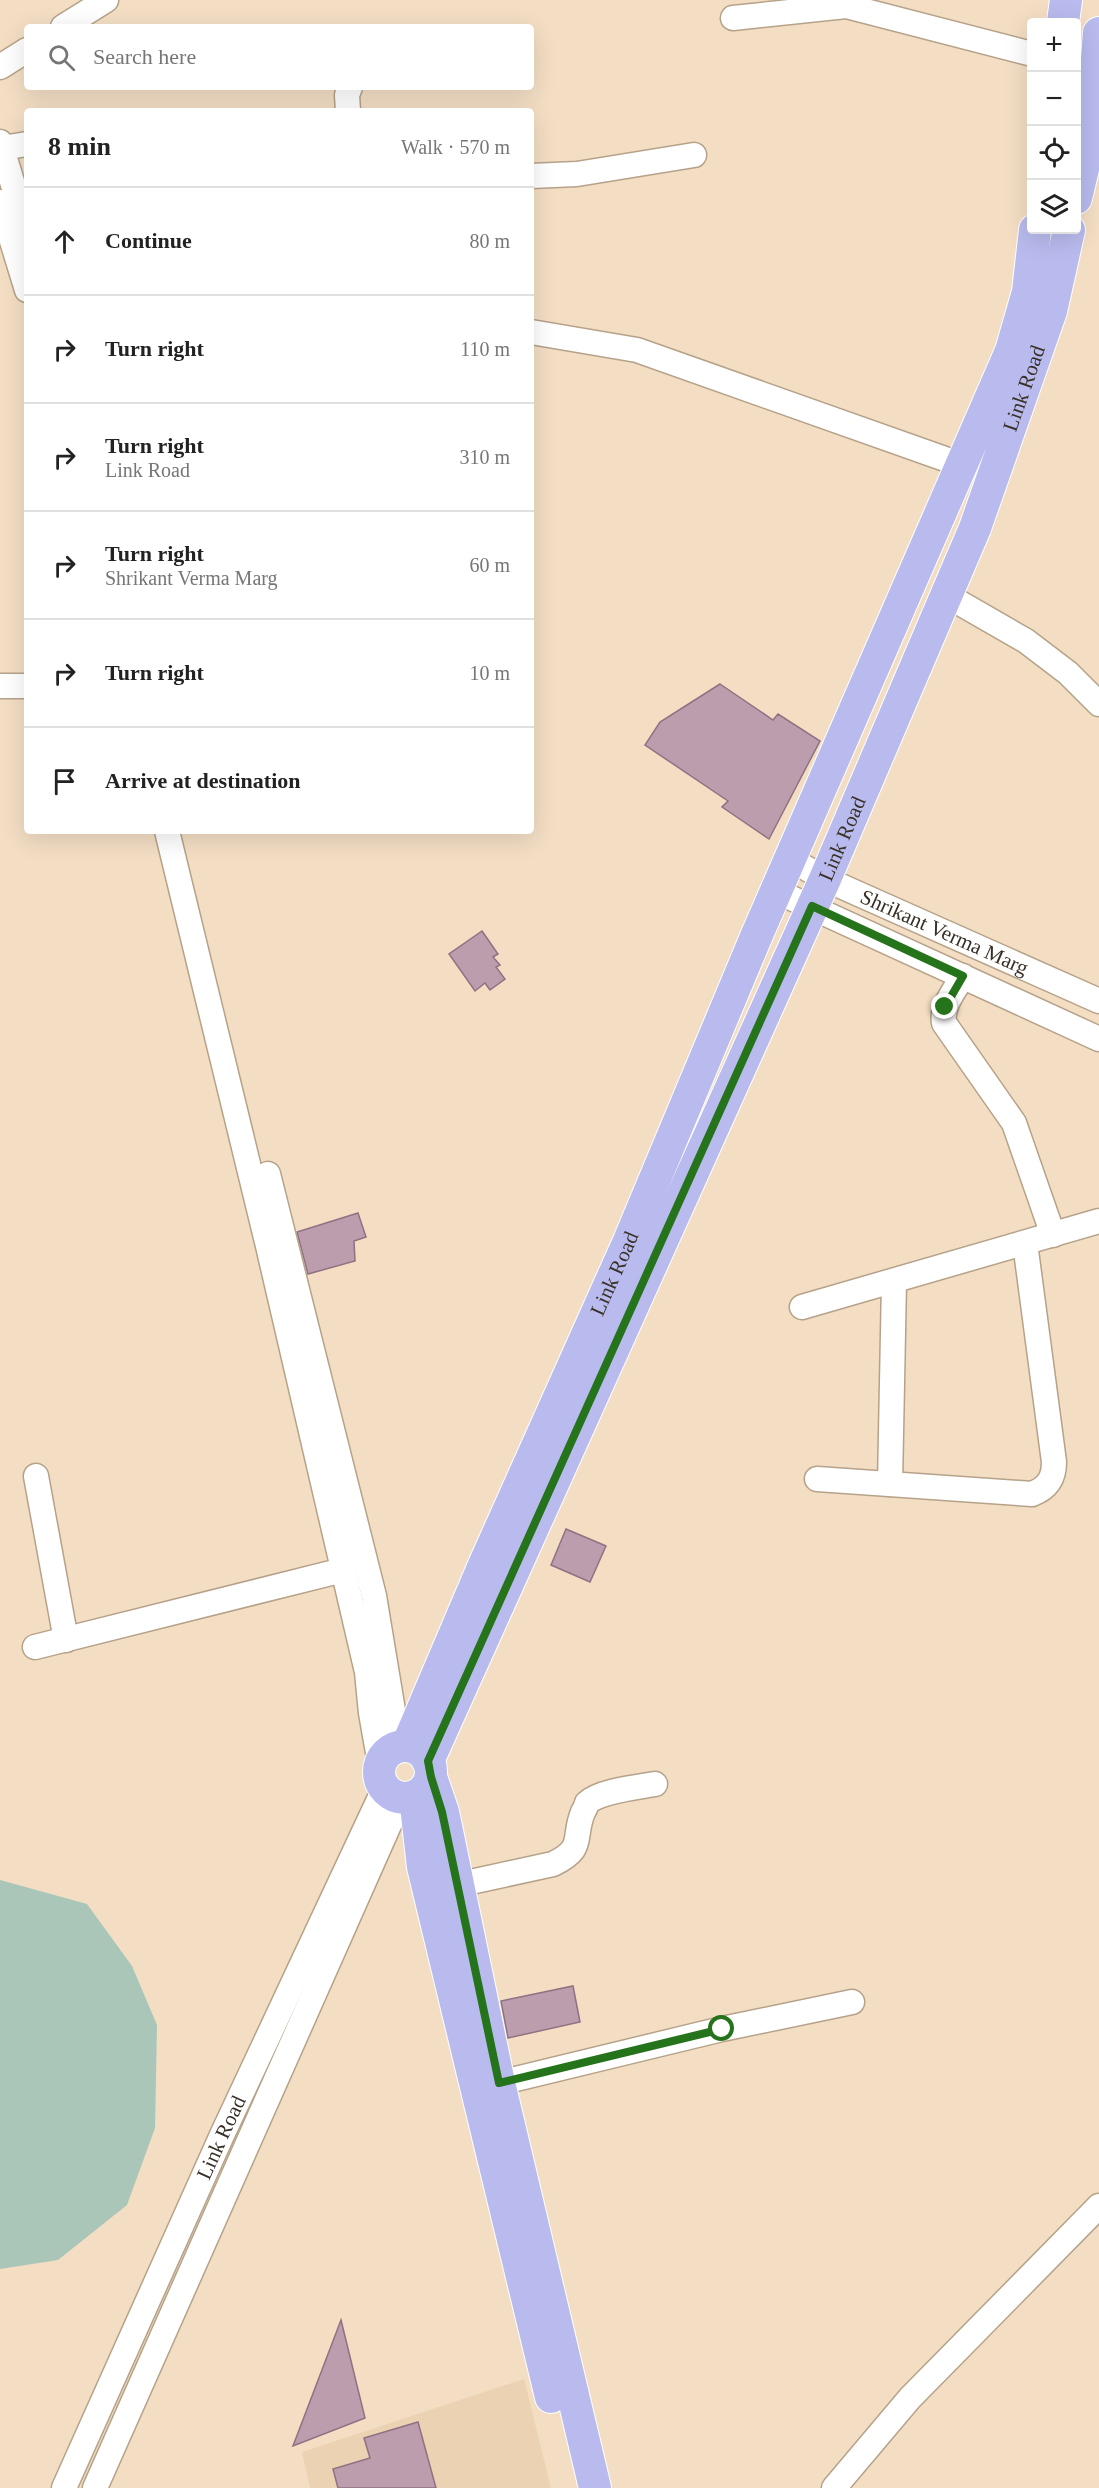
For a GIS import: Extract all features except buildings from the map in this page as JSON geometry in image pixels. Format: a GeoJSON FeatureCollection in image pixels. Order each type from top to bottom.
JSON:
{"type":"FeatureCollection","features":[{"type":"Feature","properties":{"kind":"main road"},"geometry":{"type":"LineString","coordinates":[[1064,18],[1066,0]]}},
{"type":"Feature","properties":{"kind":"main road"},"geometry":{"type":"LineString","coordinates":[[1081,184],[1095,137],[1099,33]]}},
{"type":"Feature","properties":{"kind":"main road","name":"Link Road"},"geometry":{"type":"LineString","coordinates":[[406,1772],[484,1565],[629,1241],[776,891],[1011,351],[1028,292],[1035,234]]}},
{"type":"Feature","properties":{"kind":"main road","name":"Link Road"},"geometry":{"type":"LineString","coordinates":[[406,1772],[818,892],[975,528],[1051,311],[1068,234]]}},
{"type":"Feature","properties":{"kind":"main road"},"geometry":{"type":"LineString","coordinates":[[406,1772],[442,1812],[443,1888],[517,2264],[574,2488]]}},
{"type":"Feature","properties":{"kind":"main road"},"geometry":{"type":"LineString","coordinates":[[443,1888],[499,2083],[595,2488]]}},
{"type":"Feature","properties":{"kind":"street"},"geometry":{"type":"LineString","coordinates":[[68,24],[106,0]]}},
{"type":"Feature","properties":{"kind":"street"},"geometry":{"type":"LineString","coordinates":[[733,18],[846,6],[1027,53]]}},
{"type":"Feature","properties":{"kind":"street"},"geometry":{"type":"LineString","coordinates":[[0,67],[24,52]]}},
{"type":"Feature","properties":{"kind":"street"},"geometry":{"type":"LineString","coordinates":[[348,108],[349,90]]}},
{"type":"Feature","properties":{"kind":"street"},"geometry":{"type":"LineString","coordinates":[[24,144],[1,145],[24,221]]}},
{"type":"Feature","properties":{"kind":"street"},"geometry":{"type":"LineString","coordinates":[[534,176],[577,174],[694,155]]}},
{"type":"Feature","properties":{"kind":"street"},"geometry":{"type":"LineString","coordinates":[[0,202],[24,280]]}},
{"type":"Feature","properties":{"kind":"street"},"geometry":{"type":"LineString","coordinates":[[534,333],[638,350],[962,465]]}},
{"type":"Feature","properties":{"kind":"street"},"geometry":{"type":"LineString","coordinates":[[946,595],[1026,641],[1068,673],[1099,705]]}},
{"type":"Feature","properties":{"kind":"street"},"geometry":{"type":"LineString","coordinates":[[0,686],[24,686]]}},
{"type":"Feature","properties":{"kind":"street"},"geometry":{"type":"LineString","coordinates":[[168,834],[266,1235],[367,1672],[406,1772]]}},
{"type":"Feature","properties":{"kind":"street"},"geometry":{"type":"LineString","coordinates":[[182,834],[374,1596],[406,1772]]}},
{"type":"Feature","properties":{"kind":"street","name":"Shrikant Verma Marg"},"geometry":{"type":"LineString","coordinates":[[790,860],[818,892],[963,976],[1099,1039]]}},
{"type":"Feature","properties":{"kind":"street","name":"Shrikant Verma Marg"},"geometry":{"type":"LineString","coordinates":[[776,891],[818,892],[1099,1001]]}},
{"type":"Feature","properties":{"kind":"street"},"geometry":{"type":"LineString","coordinates":[[963,976],[945,1007],[944,1023],[1014,1123],[1053,1234]]}},
{"type":"Feature","properties":{"kind":"street"},"geometry":{"type":"LineString","coordinates":[[802,1307],[1099,1221]]}},
{"type":"Feature","properties":{"kind":"street"},"geometry":{"type":"LineString","coordinates":[[817,1479],[1032,1494],[1041,1491],[1050,1482],[1054,1474],[1054,1462],[1025,1243]]}},
{"type":"Feature","properties":{"kind":"street"},"geometry":{"type":"LineString","coordinates":[[890,1484],[894,1282]]}},
{"type":"Feature","properties":{"kind":"street"},"geometry":{"type":"LineString","coordinates":[[36,1476],[66,1640]]}},
{"type":"Feature","properties":{"kind":"street"},"geometry":{"type":"LineString","coordinates":[[35,1647],[343,1570]]}},
{"type":"Feature","properties":{"kind":"street","name":"Link Road"},"geometry":{"type":"LineString","coordinates":[[64,2488],[222,2135],[406,1772]]}},
{"type":"Feature","properties":{"kind":"street","name":"Link Road"},"geometry":{"type":"LineString","coordinates":[[95,2488],[406,1772]]}},
{"type":"Feature","properties":{"kind":"street"},"geometry":{"type":"LineString","coordinates":[[443,1888],[553,1864],[569,1857],[578,1841],[580,1821],[587,1803],[602,1795],[655,1784]]}},
{"type":"Feature","properties":{"kind":"street"},"geometry":{"type":"LineString","coordinates":[[499,2083],[722,2029],[852,2002]]}},
{"type":"Feature","properties":{"kind":"street"},"geometry":{"type":"LineString","coordinates":[[834,2488],[910,2398],[1099,2206]]}},
{"type":"Feature","properties":{"kind":"shaded area"},"geometry":{"type":"Polygon","coordinates":[[[524,2379],[551,2488],[310,2488],[302,2452],[524,2379]]]}},
{"type":"Feature","properties":{"kind":"green space"},"geometry":{"type":"Polygon","coordinates":[[[0,1880],[87,1904],[132,1966],[157,2025],[155,2128],[127,2205],[58,2260],[0,2269],[0,1880]]]}},
{"type":"Feature","properties":{"kind":"route"},"geometry":{"type":"LineString","coordinates":[[722,2029],[499,2083],[442,1812],[428,1761],[812,906],[963,976],[945,1007]]}}]}
